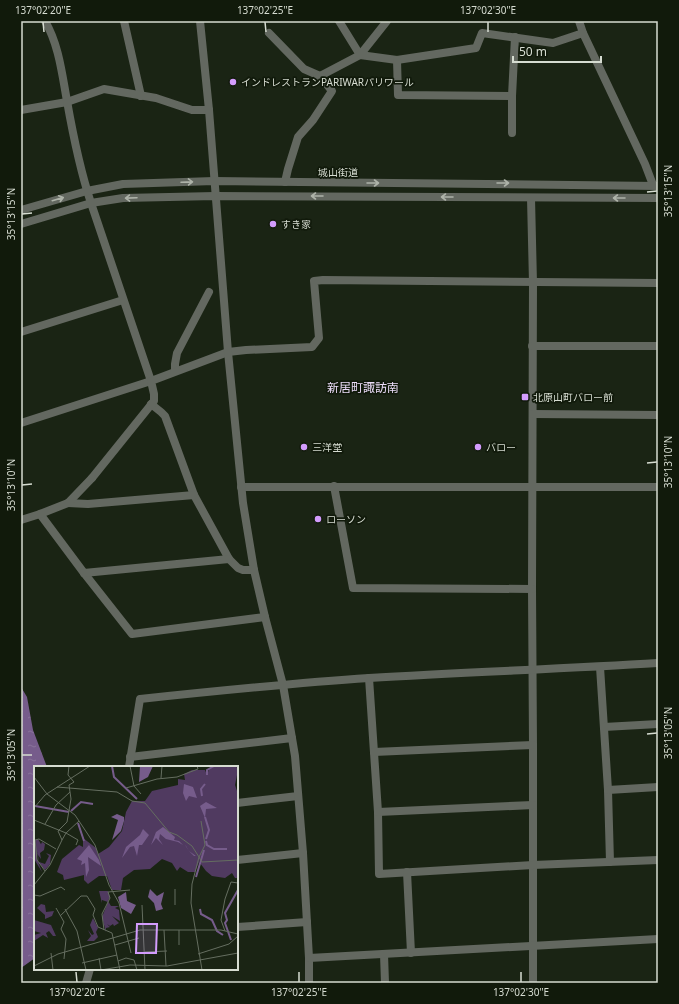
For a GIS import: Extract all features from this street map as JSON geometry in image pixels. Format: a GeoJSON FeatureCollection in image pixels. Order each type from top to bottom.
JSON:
{"type":"FeatureCollection","features":[{"type":"Feature","properties":{"kind":"street"},"geometry":{"type":"LineString","coordinates":[[45,21],[49,27],[60,59],[82,176],[151,381],[154,398],[154,401],[92,478],[68,503]]}},
{"type":"Feature","properties":{"kind":"street"},"geometry":{"type":"LineString","coordinates":[[124,21],[141,96]]}},
{"type":"Feature","properties":{"kind":"street"},"geometry":{"type":"LineString","coordinates":[[200,21],[241,487],[254,570],[282,685],[295,756],[303,853],[309,983]]}},
{"type":"Feature","properties":{"kind":"street"},"geometry":{"type":"LineString","coordinates":[[339,21],[360,55]]}},
{"type":"Feature","properties":{"kind":"street"},"geometry":{"type":"LineString","coordinates":[[320,76],[360,55],[387,21]]}},
{"type":"Feature","properties":{"kind":"street"},"geometry":{"type":"LineString","coordinates":[[579,21],[583,33],[655,186]]}},
{"type":"Feature","properties":{"kind":"street"},"geometry":{"type":"LineString","coordinates":[[269,33],[304,69],[320,76],[332,91],[313,120],[298,137],[285,182]]}},
{"type":"Feature","properties":{"kind":"street"},"geometry":{"type":"LineString","coordinates":[[360,55],[397,60],[476,48],[482,33],[553,43],[583,33]]}},
{"type":"Feature","properties":{"kind":"street"},"geometry":{"type":"LineString","coordinates":[[512,133],[515,37]]}},
{"type":"Feature","properties":{"kind":"street"},"geometry":{"type":"LineString","coordinates":[[397,60],[398,94],[512,96]]}},
{"type":"Feature","properties":{"kind":"street"},"geometry":{"type":"LineString","coordinates":[[21,110],[67,102],[104,89],[156,98],[192,110],[208,110]]}},
{"type":"Feature","properties":{"kind":"street","name":"城山街道"},"geometry":{"type":"LineString","coordinates":[[21,210],[87,191],[123,184],[214,181],[655,186]]}},
{"type":"Feature","properties":{"kind":"street"},"geometry":{"type":"LineString","coordinates":[[21,224],[91,203],[123,198],[215,196],[658,198]]}},
{"type":"Feature","properties":{"kind":"street"},"geometry":{"type":"LineString","coordinates":[[532,198],[533,983]]}},
{"type":"Feature","properties":{"kind":"street"},"geometry":{"type":"LineString","coordinates":[[21,423],[151,381],[228,352],[312,346],[319,338],[314,281],[658,283]]}},
{"type":"Feature","properties":{"kind":"street"},"geometry":{"type":"LineString","coordinates":[[175,371],[174,364],[177,353],[209,292]]}},
{"type":"Feature","properties":{"kind":"street"},"geometry":{"type":"LineString","coordinates":[[21,332],[123,300]]}},
{"type":"Feature","properties":{"kind":"street"},"geometry":{"type":"LineString","coordinates":[[532,346],[658,346]]}},
{"type":"Feature","properties":{"kind":"street"},"geometry":{"type":"LineString","coordinates":[[151,404],[164,416],[194,495],[229,559],[238,568],[243,570],[254,570]]}},
{"type":"Feature","properties":{"kind":"street"},"geometry":{"type":"LineString","coordinates":[[533,414],[658,415]]}},
{"type":"Feature","properties":{"kind":"street"},"geometry":{"type":"LineString","coordinates":[[334,486],[353,588],[532,589]]}},
{"type":"Feature","properties":{"kind":"street"},"geometry":{"type":"LineString","coordinates":[[241,487],[658,487]]}},
{"type":"Feature","properties":{"kind":"street"},"geometry":{"type":"LineString","coordinates":[[21,520],[68,503],[88,504],[194,495]]}},
{"type":"Feature","properties":{"kind":"street"},"geometry":{"type":"LineString","coordinates":[[40,514],[132,634],[265,618]]}},
{"type":"Feature","properties":{"kind":"street"},"geometry":{"type":"LineString","coordinates":[[84,573],[229,559]]}},
{"type":"Feature","properties":{"kind":"street"},"geometry":{"type":"LineString","coordinates":[[129,766],[140,699],[369,678],[658,663]]}},
{"type":"Feature","properties":{"kind":"street"},"geometry":{"type":"LineString","coordinates":[[600,667],[608,790],[610,862]]}},
{"type":"Feature","properties":{"kind":"street"},"geometry":{"type":"LineString","coordinates":[[369,678],[378,812],[379,874],[533,865],[658,860]]}},
{"type":"Feature","properties":{"kind":"street"},"geometry":{"type":"LineString","coordinates":[[604,726],[658,724]]}},
{"type":"Feature","properties":{"kind":"street"},"geometry":{"type":"LineString","coordinates":[[130,757],[292,738]]}},
{"type":"Feature","properties":{"kind":"street"},"geometry":{"type":"LineString","coordinates":[[374,752],[533,745]]}},
{"type":"Feature","properties":{"kind":"street"},"geometry":{"type":"LineString","coordinates":[[608,790],[658,787]]}},
{"type":"Feature","properties":{"kind":"street"},"geometry":{"type":"LineString","coordinates":[[238,803],[298,796]]}},
{"type":"Feature","properties":{"kind":"street"},"geometry":{"type":"LineString","coordinates":[[378,812],[533,805]]}},
{"type":"Feature","properties":{"kind":"street"},"geometry":{"type":"LineString","coordinates":[[238,860],[303,853]]}},
{"type":"Feature","properties":{"kind":"street"},"geometry":{"type":"LineString","coordinates":[[407,872],[411,953]]}},
{"type":"Feature","properties":{"kind":"street"},"geometry":{"type":"LineString","coordinates":[[238,927],[307,922]]}},
{"type":"Feature","properties":{"kind":"street"},"geometry":{"type":"LineString","coordinates":[[309,958],[658,939]]}},
{"type":"Feature","properties":{"kind":"street"},"geometry":{"type":"LineString","coordinates":[[384,954],[385,983]]}},
{"type":"Feature","properties":{"kind":"street"},"geometry":{"type":"LineString","coordinates":[[86,983],[90,970]]}},
{"type":"Feature","properties":{"kind":"water"},"geometry":{"type":"Polygon","coordinates":[[[21,687],[27,697],[33,730],[47,766],[34,766],[34,959],[21,968],[21,687]]]}},
{"type":"Feature","properties":{"kind":"place","name":"インドレストランPARIWARパリワール"},"geometry":{"type":"Point","coordinates":[233,82]}},
{"type":"Feature","properties":{"kind":"place","name":"すき家"},"geometry":{"type":"Point","coordinates":[273,224]}},
{"type":"Feature","properties":{"kind":"place","name":"北原山町バロー前"},"geometry":{"type":"Point","coordinates":[525,397]}},
{"type":"Feature","properties":{"kind":"place","name":"三洋堂"},"geometry":{"type":"Point","coordinates":[304,447]}},
{"type":"Feature","properties":{"kind":"place","name":"バロー"},"geometry":{"type":"Point","coordinates":[478,447]}},
{"type":"Feature","properties":{"kind":"place","name":"ローソン"},"geometry":{"type":"Point","coordinates":[318,519]}},
{"type":"Feature","properties":{"kind":"district","name":"新居町諏訪南"},"geometry":{"type":"Point","coordinates":[363,387]}}]}
